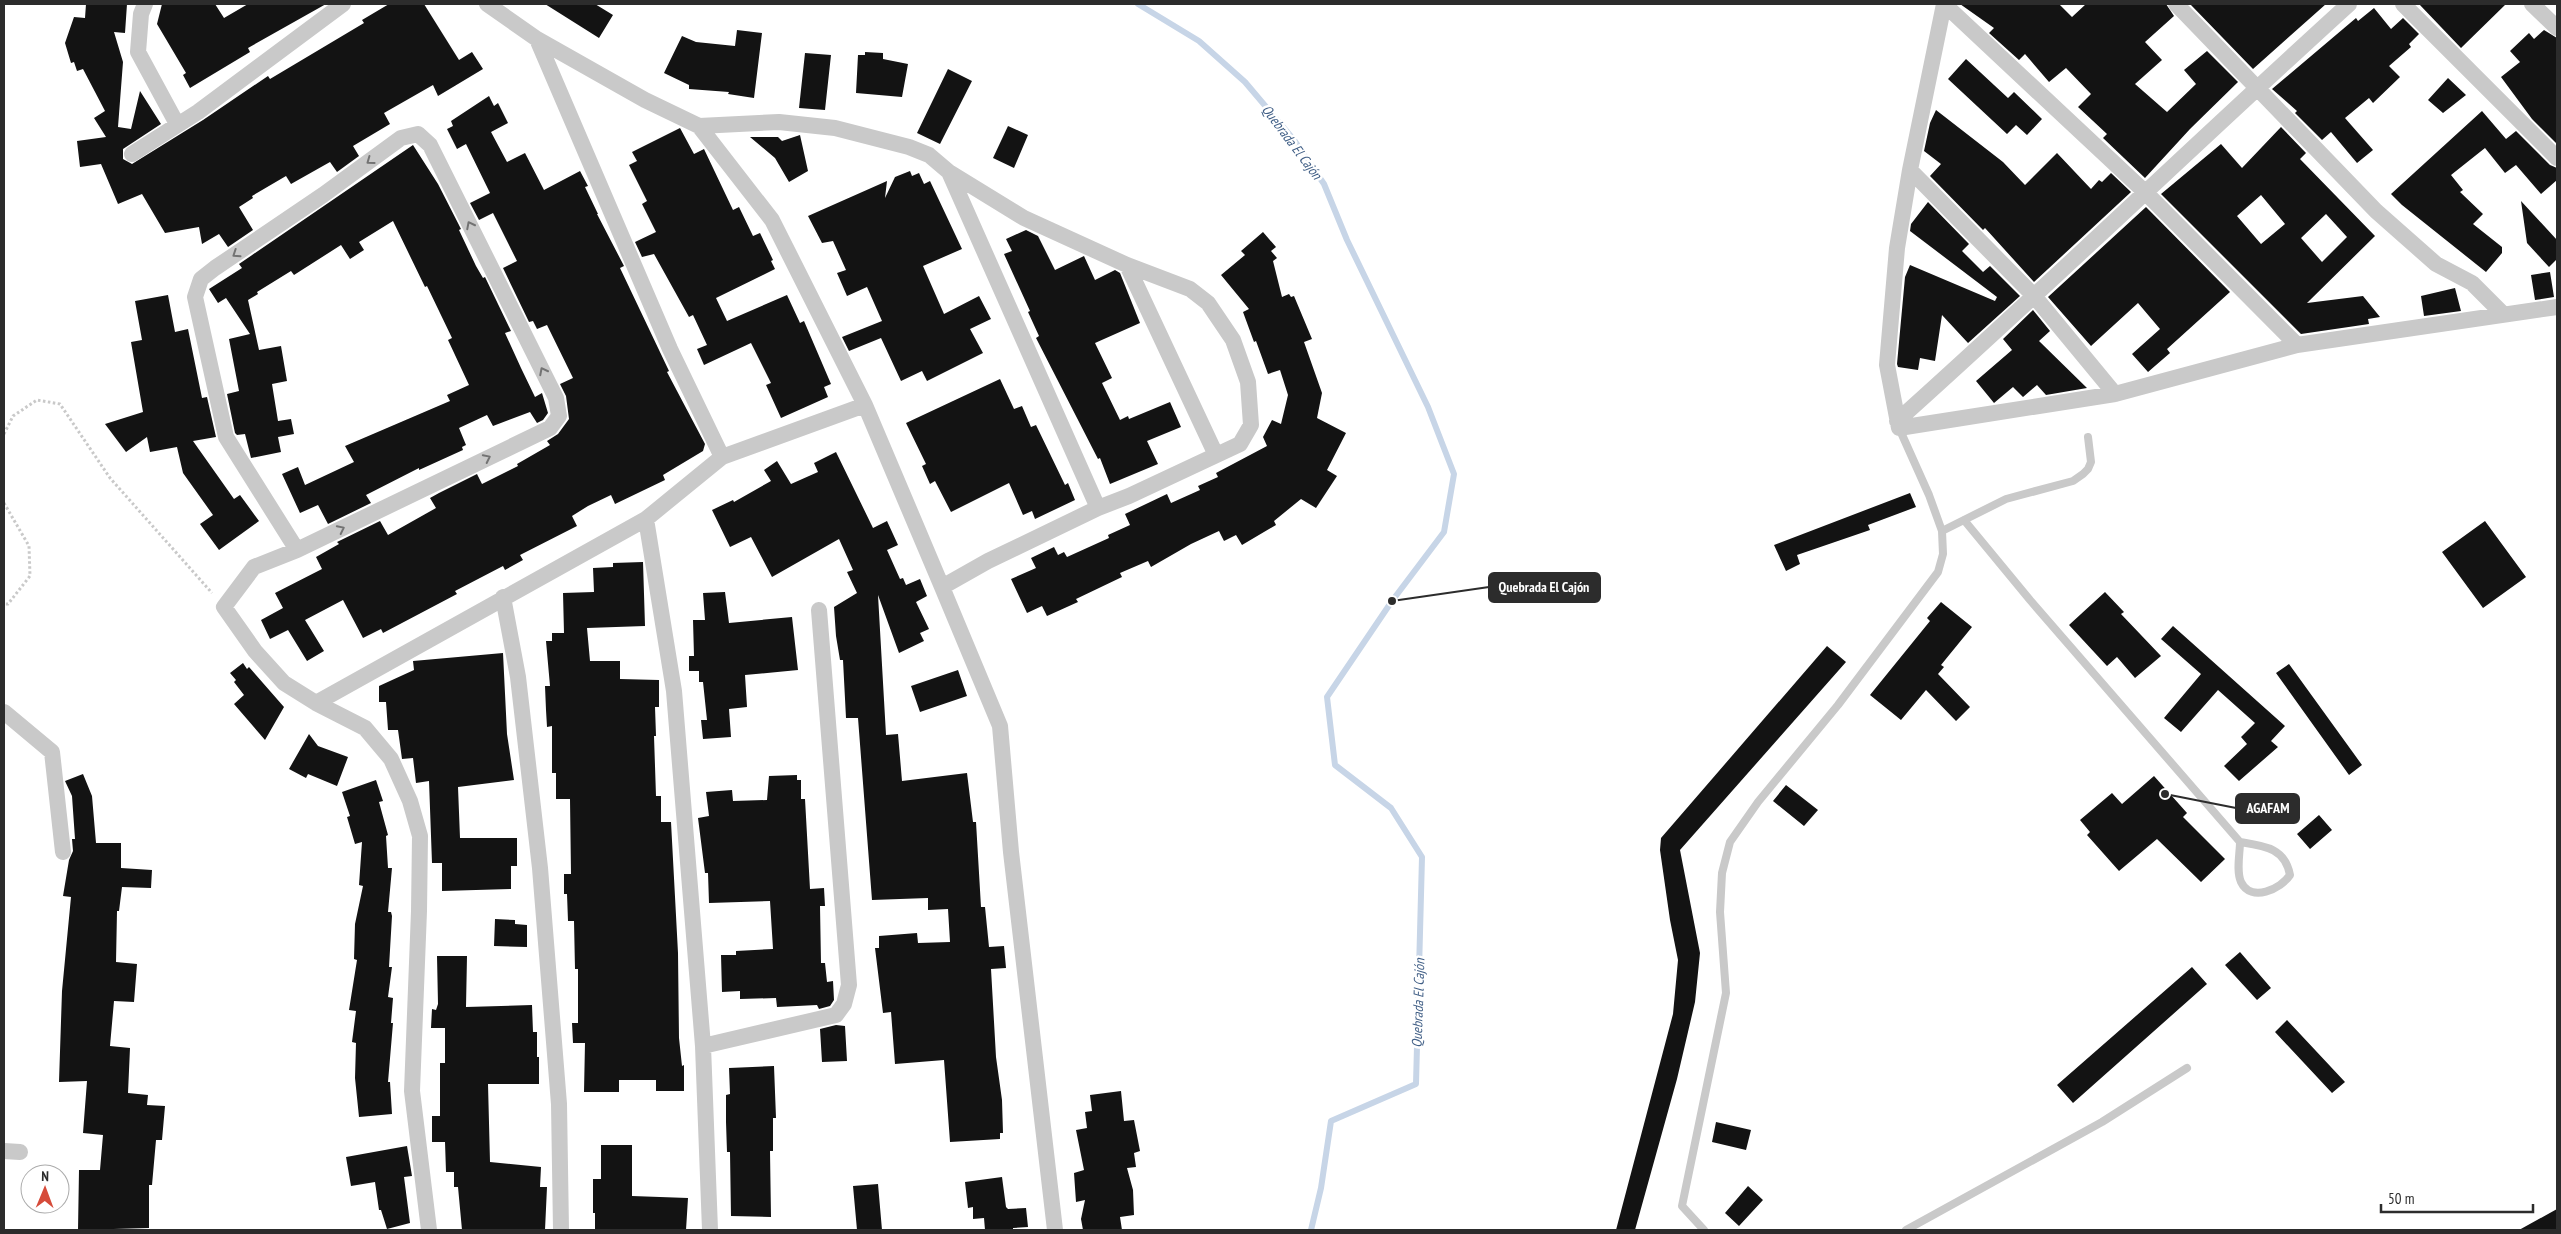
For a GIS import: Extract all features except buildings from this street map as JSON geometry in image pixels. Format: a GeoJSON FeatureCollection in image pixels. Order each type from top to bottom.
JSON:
{"type":"FeatureCollection","features":[{"type":"Feature","properties":{"kind":"street"},"geometry":{"type":"LineString","coordinates":[[145,4],[141,14],[138,52],[177,124]]}},
{"type":"Feature","properties":{"kind":"street"},"geometry":{"type":"LineString","coordinates":[[132,154],[198,112],[343,4]]}},
{"type":"Feature","properties":{"kind":"street"},"geometry":{"type":"LineString","coordinates":[[487,4],[537,39],[645,100],[699,126],[772,220],[865,405],[1000,726],[1011,852],[1055,1230]]}},
{"type":"Feature","properties":{"kind":"street"},"geometry":{"type":"LineString","coordinates":[[1898,424],[1887,365],[1897,248],[1910,170],[1944,4]]}},
{"type":"Feature","properties":{"kind":"street"},"geometry":{"type":"LineString","coordinates":[[1944,4],[2145,192],[2297,345]]}},
{"type":"Feature","properties":{"kind":"street"},"geometry":{"type":"LineString","coordinates":[[2176,4],[2376,210],[2436,264],[2472,284],[2503,314]]}},
{"type":"Feature","properties":{"kind":"street"},"geometry":{"type":"LineString","coordinates":[[1898,424],[2349,4]]}},
{"type":"Feature","properties":{"kind":"street"},"geometry":{"type":"LineString","coordinates":[[2403,4],[2557,158]]}},
{"type":"Feature","properties":{"kind":"street"},"geometry":{"type":"LineString","coordinates":[[2532,4],[2557,28]]}},
{"type":"Feature","properties":{"kind":"street"},"geometry":{"type":"LineString","coordinates":[[537,39],[670,349],[722,457]]}},
{"type":"Feature","properties":{"kind":"street"},"geometry":{"type":"LineString","coordinates":[[699,126],[779,122],[835,128],[916,149],[929,155],[948,172],[1024,218],[1127,265],[1190,289],[1208,303],[1233,340],[1248,382],[1251,425],[1240,444],[1098,508],[988,561],[942,587]]}},
{"type":"Feature","properties":{"kind":"street"},"geometry":{"type":"LineString","coordinates":[[297,550],[226,437],[195,297],[201,279],[215,268],[323,195],[402,138],[418,134],[430,145],[552,389],[556,398],[559,416],[550,428],[297,550],[254,568],[224,607],[255,651],[284,684],[365,728],[391,759],[410,801],[420,836],[412,1091],[429,1230]]}},
{"type":"Feature","properties":{"kind":"street"},"geometry":{"type":"LineString","coordinates":[[1910,170],[2035,298],[2115,394]]}},
{"type":"Feature","properties":{"kind":"street"},"geometry":{"type":"LineString","coordinates":[[948,172],[1098,508]]}},
{"type":"Feature","properties":{"kind":"street"},"geometry":{"type":"LineString","coordinates":[[1127,265],[1216,455]]}},
{"type":"Feature","properties":{"kind":"street"},"geometry":{"type":"LineString","coordinates":[[1898,424],[2115,394],[2297,345],[2557,307]]}},
{"type":"Feature","properties":{"kind":"street"},"geometry":{"type":"LineString","coordinates":[[316,703],[503,597],[646,519],[722,457],[865,405]]}},
{"type":"Feature","properties":{"kind":"street"},"geometry":{"type":"LineString","coordinates":[[646,519],[674,691],[703,1046],[710,1230]]}},
{"type":"Feature","properties":{"kind":"street"},"geometry":{"type":"LineString","coordinates":[[503,597],[518,677],[540,868],[559,1104],[561,1230]]}},
{"type":"Feature","properties":{"kind":"street"},"geometry":{"type":"LineString","coordinates":[[703,1046],[836,1015],[844,1004],[849,985],[819,610]]}},
{"type":"Feature","properties":{"kind":"street"},"geometry":{"type":"LineString","coordinates":[[4,712],[52,752],[63,852]]}},
{"type":"Feature","properties":{"kind":"lane"},"geometry":{"type":"LineString","coordinates":[[1704,1230],[1682,1206],[1726,992],[1720,912],[1722,873],[1730,842],[1758,802],[1838,704],[1938,572],[1943,554],[1942,531],[1930,495],[1898,424]]}},
{"type":"Feature","properties":{"kind":"lane"},"geometry":{"type":"LineString","coordinates":[[1942,531],[2006,499],[2073,481],[2088,469],[2090,462],[2088,437]]}},
{"type":"Feature","properties":{"kind":"lane"},"geometry":{"type":"LineString","coordinates":[[1964,520],[2030,600],[2240,842],[2261,846],[2276,852],[2287,861],[2290,876],[2285,884],[2274,890],[2261,893],[2248,890],[2241,882],[2239,869],[2240,842]]}},
{"type":"Feature","properties":{"kind":"lane"},"geometry":{"type":"LineString","coordinates":[[1906,1230],[2102,1122],[2187,1068]]}},
{"type":"Feature","properties":{"kind":"path"},"geometry":{"type":"LineString","coordinates":[[4,434],[13,416],[37,400],[60,404],[110,478],[224,607]]}},
{"type":"Feature","properties":{"kind":"path"},"geometry":{"type":"LineString","coordinates":[[4,503],[28,546],[30,576],[8,604],[4,604]]}},
{"type":"Feature","properties":{"kind":"waterway","name":"Quebrada El Cajón"},"geometry":{"type":"LineString","coordinates":[[1138,4],[1199,41],[1245,82],[1294,140],[1324,184],[1347,240],[1428,407],[1454,474],[1444,532],[1392,601],[1327,697],[1335,765],[1391,808],[1422,857],[1416,1084],[1331,1121],[1321,1188],[1311,1230]]}},
{"type":"Feature","properties":{"kind":"place","name":"Quebrada El Cajón"},"geometry":{"type":"Point","coordinates":[1392,601]}},
{"type":"Feature","properties":{"kind":"place","name":"AGAFAM"},"geometry":{"type":"Point","coordinates":[2165,794]}}]}
